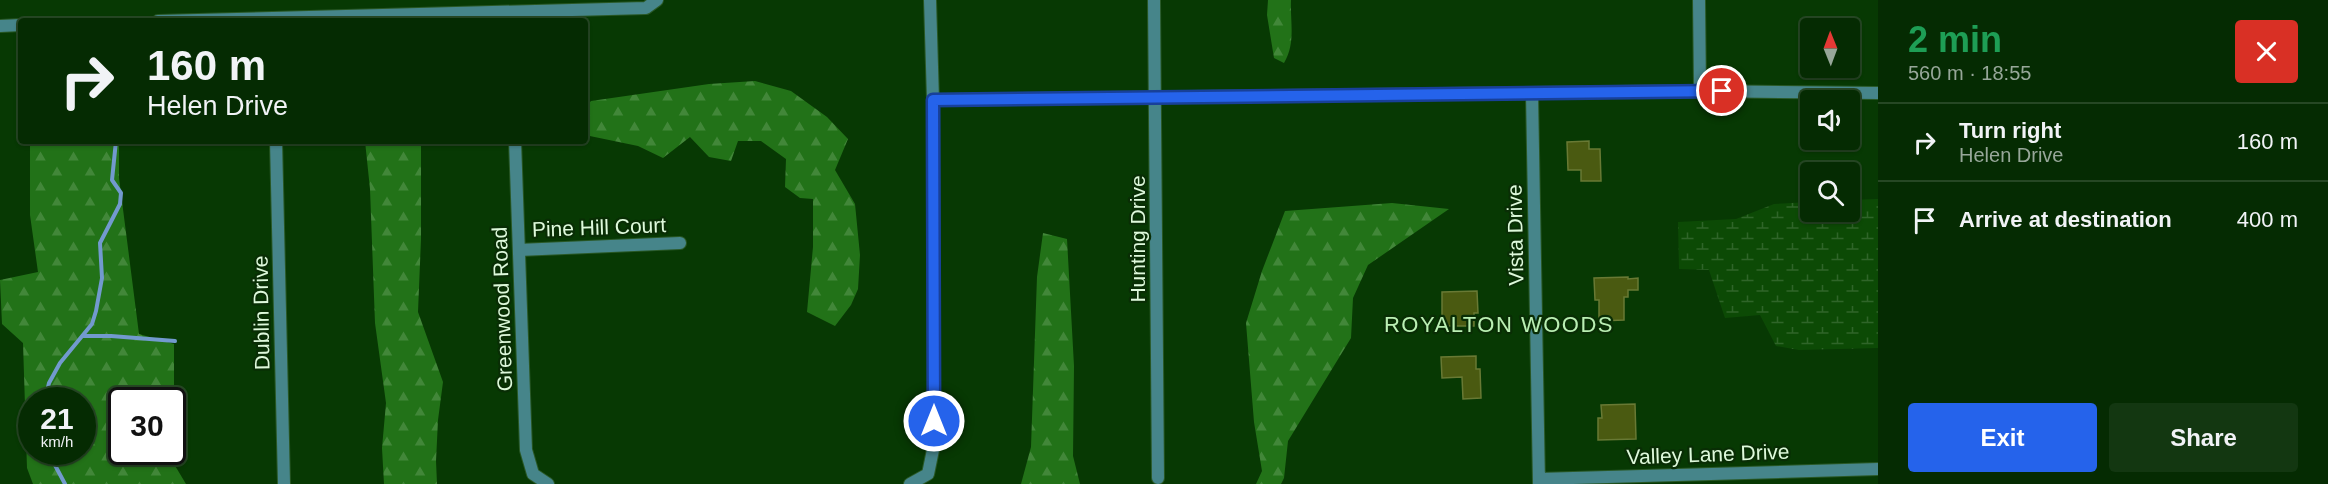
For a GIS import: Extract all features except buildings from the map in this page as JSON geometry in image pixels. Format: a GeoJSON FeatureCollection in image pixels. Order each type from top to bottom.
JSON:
{"type":"FeatureCollection","features":[{"type":"Feature","properties":{"kind":"street"},"geometry":{"type":"LineString","coordinates":[[510,0],[511,17]]}},
{"type":"Feature","properties":{"kind":"street"},"geometry":{"type":"LineString","coordinates":[[392,18],[511,17],[646,8],[657,0]]}},
{"type":"Feature","properties":{"kind":"street"},"geometry":{"type":"LineString","coordinates":[[910,484],[928,474],[934,445],[933,100],[930,0]]}},
{"type":"Feature","properties":{"kind":"street","name":"Hunting Drive"},"geometry":{"type":"LineString","coordinates":[[1154,0],[1158,478]]}},
{"type":"Feature","properties":{"kind":"street"},"geometry":{"type":"LineString","coordinates":[[1699,0],[1700,91]]}},
{"type":"Feature","properties":{"kind":"street"},"geometry":{"type":"LineString","coordinates":[[0,26],[18,25]]}},
{"type":"Feature","properties":{"kind":"street"},"geometry":{"type":"LineString","coordinates":[[933,100],[1700,91],[1878,93]]}},
{"type":"Feature","properties":{"kind":"street","name":"Vista Drive"},"geometry":{"type":"LineString","coordinates":[[1532,94],[1539,481]]}},
{"type":"Feature","properties":{"kind":"street","name":"Dublin Drive"},"geometry":{"type":"LineString","coordinates":[[276,144],[284,484]]}},
{"type":"Feature","properties":{"kind":"street","name":"Greenwood Road"},"geometry":{"type":"LineString","coordinates":[[515,144],[526,450],[533,474],[548,484]]}},
{"type":"Feature","properties":{"kind":"street","name":"Pine Hill Court"},"geometry":{"type":"LineString","coordinates":[[519,250],[680,243]]}},
{"type":"Feature","properties":{"kind":"street","name":"Valley Lane Drive"},"geometry":{"type":"LineString","coordinates":[[1539,481],[1878,469]]}},
{"type":"Feature","properties":{"kind":"green space"},"geometry":{"type":"Polygon","coordinates":[[[1268,0],[1291,0],[1291,40],[1284,63],[1274,58],[1267,15],[1268,0]]]}},
{"type":"Feature","properties":{"kind":"green space"},"geometry":{"type":"Polygon","coordinates":[[[755,81],[791,91],[827,117],[848,139],[835,170],[855,204],[860,255],[858,289],[851,305],[835,326],[807,312],[813,247],[813,199],[800,198],[785,187],[786,159],[761,141],[738,141],[731,161],[709,157],[690,137],[663,158],[638,146],[588,136],[588,104],[591,101],[709,84],[755,81]]]}},
{"type":"Feature","properties":{"kind":"green space"},"geometry":{"type":"Polygon","coordinates":[[[30,144],[119,144],[119,178],[139,334],[174,344],[174,387],[108,387],[108,465],[175,465],[186,484],[33,484],[27,465],[96,465],[96,387],[24,387],[23,343],[2,324],[0,280],[38,272],[30,215],[30,144]]]}},
{"type":"Feature","properties":{"kind":"green space"},"geometry":{"type":"Polygon","coordinates":[[[365,144],[421,144],[418,312],[443,382],[438,420],[437,484],[384,484],[382,448],[386,403],[375,323],[370,189],[365,144]]]}},
{"type":"Feature","properties":{"kind":"green space"},"geometry":{"type":"Polygon","coordinates":[[[1878,199],[1878,348],[1799,350],[1776,346],[1760,315],[1725,318],[1709,270],[1679,269],[1678,222],[1736,219],[1774,204],[1800,203],[1800,222],[1860,222],[1860,200],[1878,199]]]}},
{"type":"Feature","properties":{"kind":"green space"},"geometry":{"type":"Polygon","coordinates":[[[1392,203],[1449,209],[1368,265],[1353,298],[1351,338],[1288,441],[1284,478],[1281,484],[1256,484],[1262,471],[1254,422],[1246,323],[1262,271],[1285,211],[1392,203]]]}},
{"type":"Feature","properties":{"kind":"green space"},"geometry":{"type":"Polygon","coordinates":[[[1043,233],[1067,239],[1074,366],[1073,456],[1080,484],[1021,484],[1031,447],[1037,277],[1043,233]]]}},
{"type":"Feature","properties":{"kind":"waterway"},"geometry":{"type":"LineString","coordinates":[[48,387],[60,363],[92,324],[96,311],[102,278],[100,243],[120,204],[121,193],[112,180],[116,144]]}},
{"type":"Feature","properties":{"kind":"waterway"},"geometry":{"type":"LineString","coordinates":[[83,336],[175,341]]}},
{"type":"Feature","properties":{"kind":"waterway"},"geometry":{"type":"LineString","coordinates":[[55,465],[65,484]]}},
{"type":"Feature","properties":{"kind":"district","name":"ROYALTON WOODS"},"geometry":{"type":"Point","coordinates":[1499,324]}},
{"type":"Feature","properties":{"kind":"route"},"geometry":{"type":"LineString","coordinates":[[934,421],[933,100],[1722,91]]}}]}
